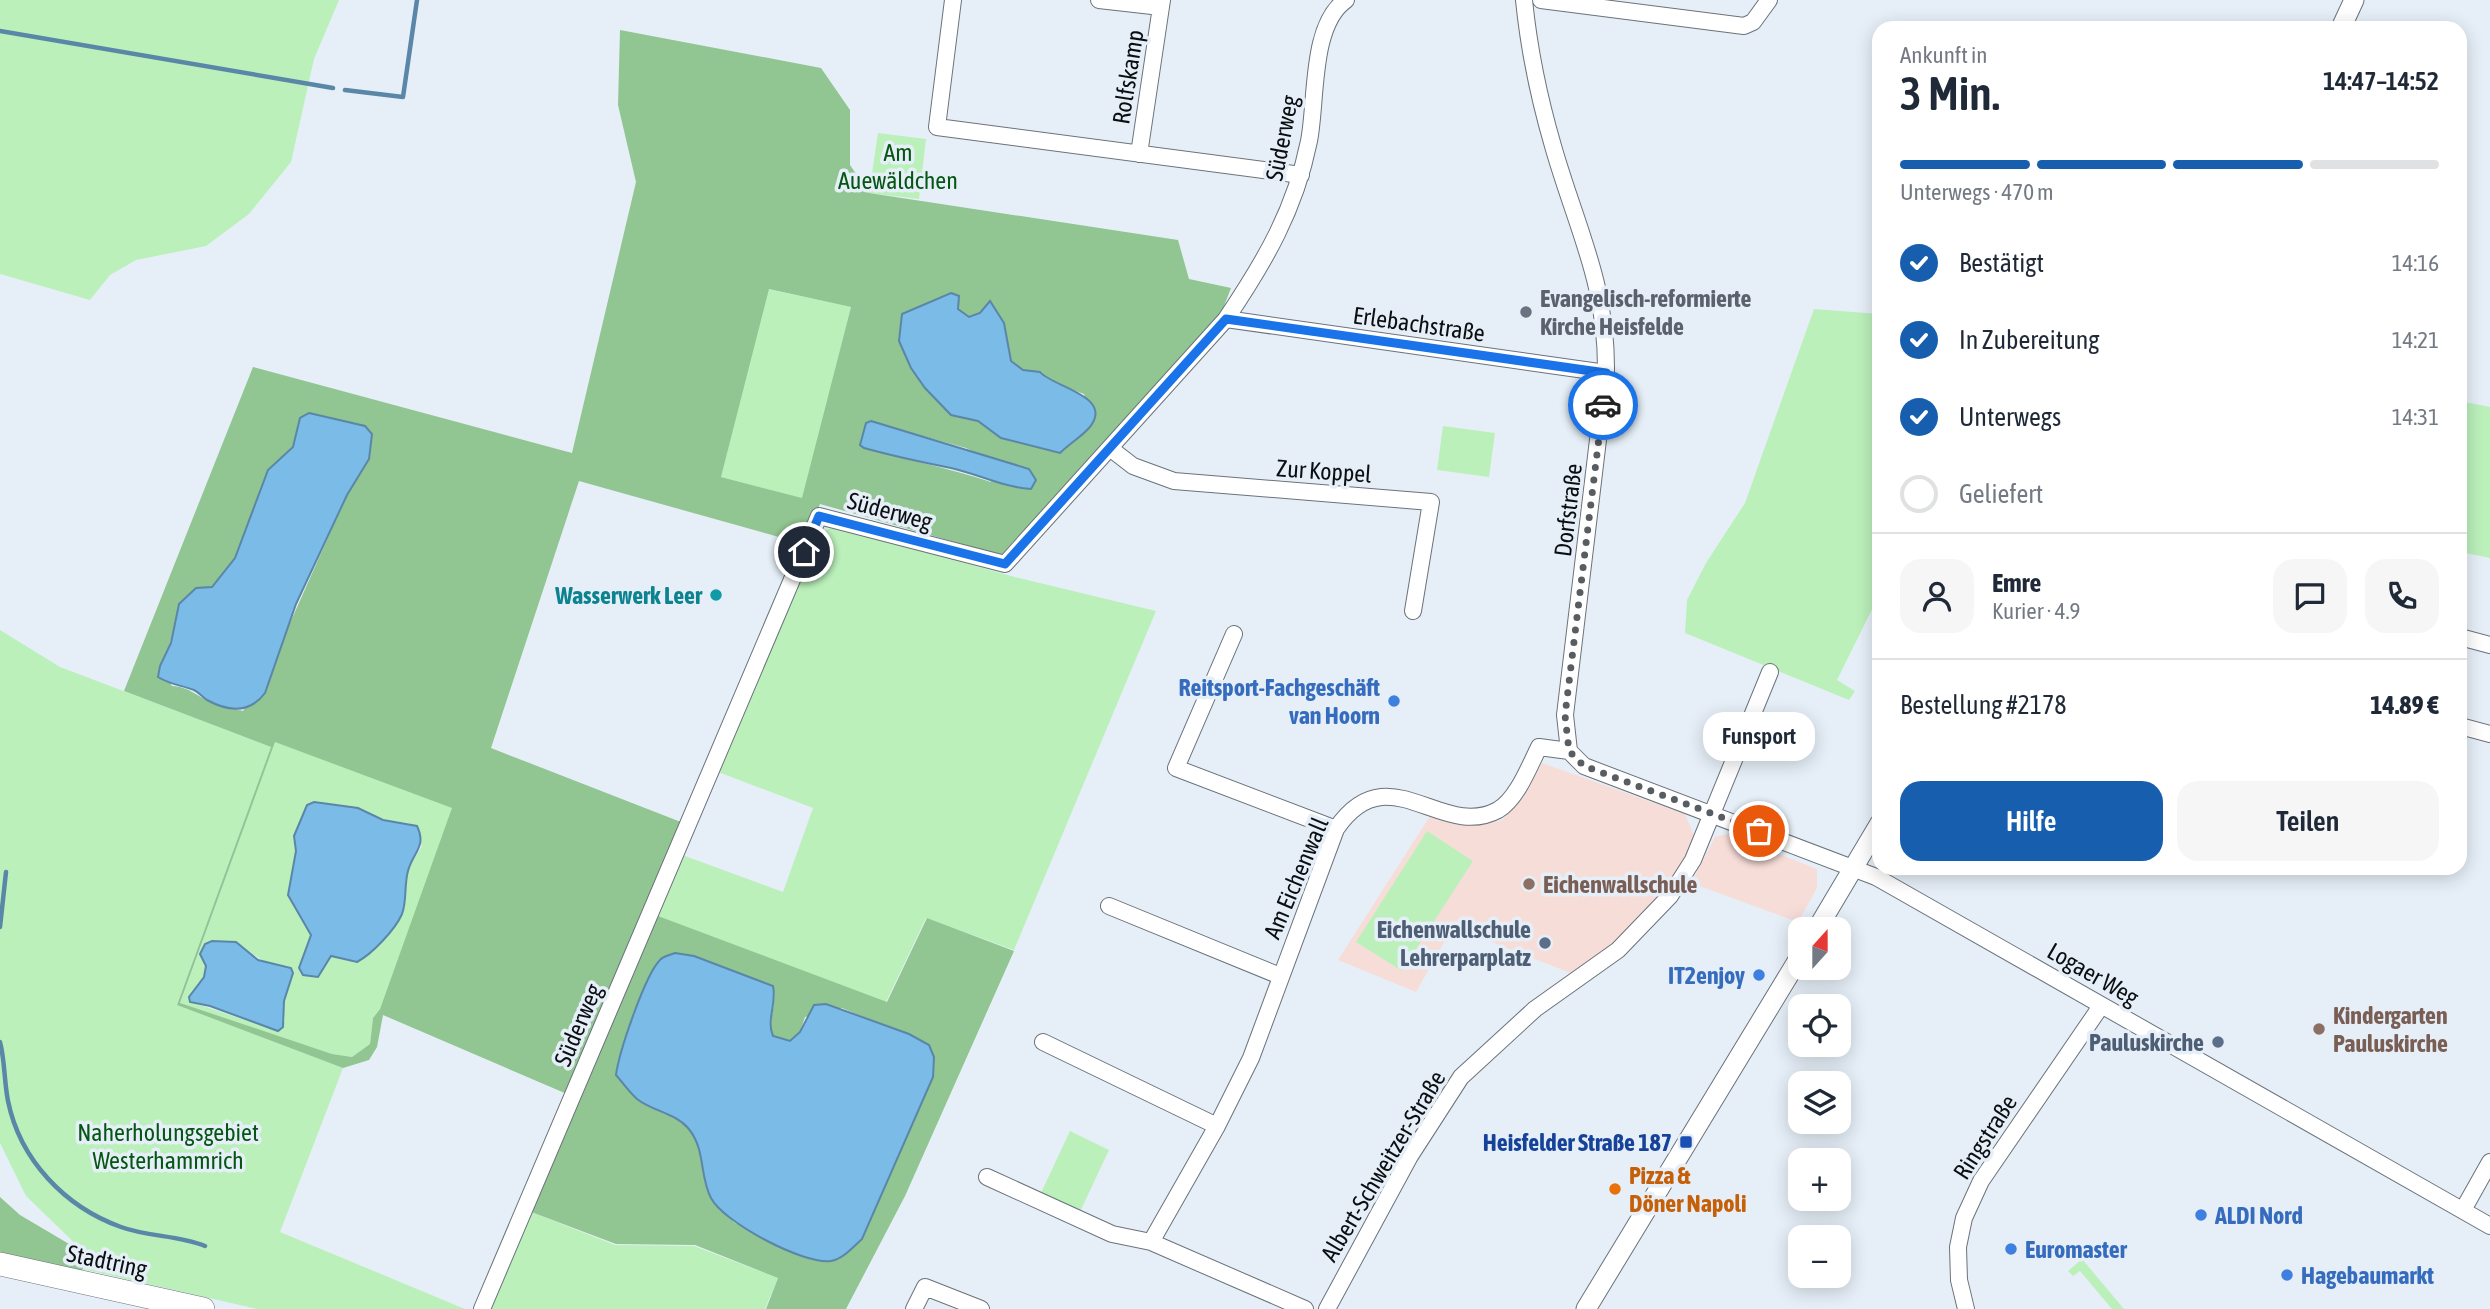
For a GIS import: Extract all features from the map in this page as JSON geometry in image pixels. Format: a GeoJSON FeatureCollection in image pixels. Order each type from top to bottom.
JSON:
{"type":"FeatureCollection","features":[{"type":"Feature","properties":{"kind":"highway","name":"Stadtring"},"geometry":{"type":"LineString","coordinates":[[0,1264],[203,1309]]}},
{"type":"Feature","properties":{"kind":"main road"},"geometry":{"type":"LineString","coordinates":[[2344,21],[2354,0]]}},
{"type":"Feature","properties":{"kind":"main road"},"geometry":{"type":"LineString","coordinates":[[1823,917],[1872,837]]}},
{"type":"Feature","properties":{"kind":"main road"},"geometry":{"type":"LineString","coordinates":[[1586,1309],[1788,976]]}},
{"type":"Feature","properties":{"kind":"street"},"geometry":{"type":"LineString","coordinates":[[953,0],[937,127],[1301,176]]}},
{"type":"Feature","properties":{"kind":"street","name":"Rolfskamp"},"geometry":{"type":"LineString","coordinates":[[1099,0],[1162,4],[1139,154]]}},
{"type":"Feature","properties":{"kind":"street","name":"Dorfstraße"},"geometry":{"type":"LineString","coordinates":[[1524,0],[1534,75],[1550,135],[1593,261],[1607,338],[1606,373],[1565,715],[1569,751]]}},
{"type":"Feature","properties":{"kind":"street"},"geometry":{"type":"LineString","coordinates":[[1541,0],[1744,26],[1753,22],[1769,0]]}},
{"type":"Feature","properties":{"kind":"street","name":"Süderweg"},"geometry":{"type":"LineString","coordinates":[[482,1309],[819,516],[1005,564],[1226,319],[1254,277],[1288,216],[1301,176],[1322,41],[1329,19],[1339,2]]}},
{"type":"Feature","properties":{"kind":"street","name":"Erlebachstraße"},"geometry":{"type":"LineString","coordinates":[[1226,319],[1606,373]]}},
{"type":"Feature","properties":{"kind":"street","name":"Zur Koppel"},"geometry":{"type":"LineString","coordinates":[[1111,449],[1133,466],[1174,481],[1431,502],[1413,611]]}},
{"type":"Feature","properties":{"kind":"street"},"geometry":{"type":"LineString","coordinates":[[1234,634],[1176,768],[1336,830]]}},
{"type":"Feature","properties":{"kind":"street"},"geometry":{"type":"LineString","coordinates":[[2467,639],[2490,645]]}},
{"type":"Feature","properties":{"kind":"street"},"geometry":{"type":"LineString","coordinates":[[1712,813],[1770,672]]}},
{"type":"Feature","properties":{"kind":"street"},"geometry":{"type":"LineString","coordinates":[[2467,728],[2490,734]]}},
{"type":"Feature","properties":{"kind":"street","name":"Am Eichenwall"},"geometry":{"type":"LineString","coordinates":[[1151,1242],[1217,1126],[1251,1058],[1336,830],[1355,808],[1386,796],[1402,796],[1452,814],[1480,816],[1499,809],[1509,800],[1539,747],[1569,751]]}},
{"type":"Feature","properties":{"kind":"street"},"geometry":{"type":"LineString","coordinates":[[1569,751],[1584,766],[1854,867]]}},
{"type":"Feature","properties":{"kind":"street","name":"Albert-Schweitzer-Straße"},"geometry":{"type":"LineString","coordinates":[[1327,1309],[1410,1156],[1461,1077],[1535,1009],[1589,973],[1651,919],[1670,896],[1693,860],[1712,813]]}},
{"type":"Feature","properties":{"kind":"street","name":"Logaer Weg"},"geometry":{"type":"LineString","coordinates":[[1854,867],[1948,916],[2101,1006],[2490,1226]]}},
{"type":"Feature","properties":{"kind":"street"},"geometry":{"type":"LineString","coordinates":[[1109,906],[1280,976]]}},
{"type":"Feature","properties":{"kind":"street","name":"Ringstraße"},"geometry":{"type":"LineString","coordinates":[[1966,1309],[1959,1280],[1958,1247],[1964,1218],[1980,1181],[2101,1006]]}},
{"type":"Feature","properties":{"kind":"street"},"geometry":{"type":"LineString","coordinates":[[1043,1042],[1217,1126]]}},
{"type":"Feature","properties":{"kind":"street"},"geometry":{"type":"LineString","coordinates":[[2463,1210],[2490,1162]]}},
{"type":"Feature","properties":{"kind":"street"},"geometry":{"type":"LineString","coordinates":[[987,1177],[1112,1234],[1151,1242],[1216,1273],[1305,1309]]}},
{"type":"Feature","properties":{"kind":"street"},"geometry":{"type":"LineString","coordinates":[[914,1309],[925,1287],[981,1309]]}},
{"type":"Feature","properties":{"kind":"shaded area","name":"Eichenwallschule"},"geometry":{"type":"Polygon","coordinates":[[[1542,763],[1685,814],[1695,838],[1686,860],[1646,918],[1578,976],[1453,927],[1416,992],[1338,960],[1430,816],[1478,825],[1502,820],[1524,796],[1542,763]]]}},
{"type":"Feature","properties":{"kind":"shaded area","name":"Eichenwallschule"},"geometry":{"type":"Polygon","coordinates":[[[1728,834],[1817,869],[1817,888],[1801,917],[1788,918],[1691,883],[1715,837],[1728,834]]]}},
{"type":"Feature","properties":{"kind":"green space"},"geometry":{"type":"Polygon","coordinates":[[[0,0],[339,0],[314,59],[291,162],[249,214],[206,246],[136,260],[110,275],[90,300],[0,274],[0,0]]]}},
{"type":"Feature","properties":{"kind":"green space"},"geometry":{"type":"Polygon","coordinates":[[[620,30],[821,68],[850,110],[850,165],[869,193],[1178,240],[1189,279],[1231,288],[1219,319],[1001,555],[820,504],[804,544],[579,481],[491,748],[686,824],[650,913],[887,1002],[927,918],[1014,951],[905,1196],[846,1309],[766,1309],[778,1278],[695,1245],[616,1244],[526,1210],[574,1097],[383,1015],[377,1047],[369,1060],[343,1068],[177,1005],[271,747],[124,691],[253,367],[572,453],[636,182],[618,105],[620,30]],[[769,289],[721,477],[802,498],[851,307],[769,289]],[[951,293],[929,303],[911,369],[951,415],[978,421],[1001,438],[1060,453],[1091,426],[1084,394],[1046,380],[1040,372],[1023,370],[1011,360],[1004,323],[990,301],[980,313],[969,317],[958,309],[959,296],[951,293]],[[309,413],[300,418],[293,447],[268,470],[235,558],[212,587],[198,590],[188,596],[181,605],[171,642],[160,666],[172,686],[243,711],[282,641],[347,495],[369,459],[355,424],[309,413]],[[871,422],[864,448],[991,482],[986,458],[966,448],[871,422]],[[275,742],[180,1003],[332,1054],[352,1057],[370,1044],[373,1018],[380,1009],[452,808],[275,742]],[[675,953],[648,980],[618,1060],[616,1074],[639,1101],[660,1109],[687,1126],[699,1146],[712,1201],[735,1223],[792,1251],[929,1045],[842,1008],[805,1017],[800,1032],[790,1042],[773,1036],[773,986],[694,956],[675,953]]]}},
{"type":"Feature","properties":{"kind":"green space","name":"Am Auewäldchen"},"geometry":{"type":"Polygon","coordinates":[[[878,133],[926,139],[919,199],[869,193],[878,133]]]}},
{"type":"Feature","properties":{"kind":"green space"},"geometry":{"type":"Polygon","coordinates":[[[768,289],[851,307],[803,499],[721,477],[768,289]]]}},
{"type":"Feature","properties":{"kind":"green space"},"geometry":{"type":"Polygon","coordinates":[[[1814,309],[1872,313],[1872,609],[1837,680],[1855,691],[1849,700],[1685,633],[1687,600],[1706,563],[1745,503],[1814,309]]]}},
{"type":"Feature","properties":{"kind":"green space"},"geometry":{"type":"Polygon","coordinates":[[[2467,402],[2490,407],[2490,558],[2467,553],[2467,402]]]}},
{"type":"Feature","properties":{"kind":"green space"},"geometry":{"type":"Polygon","coordinates":[[[1443,426],[1495,433],[1489,477],[1437,470],[1443,426]]]}},
{"type":"Feature","properties":{"kind":"green space"},"geometry":{"type":"Polygon","coordinates":[[[835,526],[1011,576],[1156,611],[1014,950],[926,918],[886,1002],[651,914],[677,853],[783,892],[813,808],[713,770],[817,534],[835,526]]]}},
{"type":"Feature","properties":{"kind":"green space","name":"Naherholungsgebiet Westerhammrich"},"geometry":{"type":"Polygon","coordinates":[[[0,630],[60,667],[271,747],[177,1005],[343,1068],[280,1232],[465,1309],[257,1309],[82,1269],[86,1254],[26,1196],[0,1143],[0,630]]]}},
{"type":"Feature","properties":{"kind":"green space"},"geometry":{"type":"Polygon","coordinates":[[[275,741],[453,808],[380,1009],[373,1018],[370,1044],[352,1057],[332,1054],[180,1004],[275,741]],[[314,802],[307,805],[294,836],[296,851],[288,895],[311,935],[299,968],[318,977],[331,956],[346,959],[396,924],[403,912],[408,868],[422,846],[409,823],[383,820],[358,808],[314,802]],[[212,941],[200,954],[206,966],[204,977],[189,997],[191,1002],[278,1031],[285,1020],[283,1010],[291,968],[266,963],[236,942],[212,941]]]}},
{"type":"Feature","properties":{"kind":"green space"},"geometry":{"type":"Polygon","coordinates":[[[1427,831],[1473,861],[1402,971],[1356,942],[1427,831]]]}},
{"type":"Feature","properties":{"kind":"green space"},"geometry":{"type":"Polygon","coordinates":[[[1070,1131],[1109,1150],[1078,1216],[1039,1197],[1070,1131]]]}},
{"type":"Feature","properties":{"kind":"green space"},"geometry":{"type":"Polygon","coordinates":[[[0,1197],[20,1215],[86,1254],[81,1276],[0,1259],[0,1197]]]}},
{"type":"Feature","properties":{"kind":"green space"},"geometry":{"type":"Polygon","coordinates":[[[526,1210],[615,1245],[694,1246],[778,1278],[765,1309],[486,1309],[526,1210]]]}},
{"type":"Feature","properties":{"kind":"green space"},"geometry":{"type":"Polygon","coordinates":[[[2082,1259],[2124,1309],[2112,1309],[2080,1271],[2073,1276],[2068,1271],[2082,1259]]]}},
{"type":"Feature","properties":{"kind":"water"},"geometry":{"type":"Polygon","coordinates":[[[951,293],[959,296],[958,309],[969,317],[980,313],[990,301],[1004,323],[1011,361],[1023,370],[1040,372],[1089,400],[1095,417],[1089,428],[1060,453],[1001,438],[978,421],[951,415],[925,388],[911,368],[899,341],[902,314],[951,293]]]}},
{"type":"Feature","properties":{"kind":"water"},"geometry":{"type":"Polygon","coordinates":[[[309,413],[365,426],[372,434],[369,459],[347,495],[296,604],[265,693],[246,707],[223,707],[194,690],[158,677],[160,666],[171,643],[179,604],[196,588],[212,587],[235,558],[268,470],[293,447],[300,418],[309,413]]]}},
{"type":"Feature","properties":{"kind":"water"},"geometry":{"type":"Polygon","coordinates":[[[871,421],[1029,469],[1036,480],[1031,489],[1020,488],[864,448],[860,445],[866,423],[871,421]]]}},
{"type":"Feature","properties":{"kind":"water"},"geometry":{"type":"Polygon","coordinates":[[[314,802],[358,808],[383,820],[417,826],[421,839],[408,871],[404,909],[389,934],[357,962],[331,956],[318,977],[303,975],[299,968],[311,935],[288,895],[296,851],[294,836],[307,805],[314,802]]]}},
{"type":"Feature","properties":{"kind":"water"},"geometry":{"type":"Polygon","coordinates":[[[212,941],[236,942],[258,960],[291,968],[293,973],[284,1001],[283,1027],[278,1031],[210,1006],[190,1002],[189,997],[204,977],[206,966],[200,954],[205,944],[212,941]]]}},
{"type":"Feature","properties":{"kind":"water"},"geometry":{"type":"Polygon","coordinates":[[[675,953],[694,956],[773,986],[773,1036],[790,1041],[800,1032],[814,1005],[826,1004],[909,1034],[929,1045],[934,1057],[933,1077],[862,1239],[840,1258],[831,1261],[803,1256],[765,1240],[731,1219],[711,1198],[698,1145],[688,1128],[677,1119],[637,1099],[616,1075],[627,1032],[647,981],[661,959],[675,953]]]}},
{"type":"Feature","properties":{"kind":"waterway"},"geometry":{"type":"LineString","coordinates":[[345,90],[403,97],[417,0]]}},
{"type":"Feature","properties":{"kind":"waterway"},"geometry":{"type":"LineString","coordinates":[[0,31],[333,88]]}},
{"type":"Feature","properties":{"kind":"waterway"},"geometry":{"type":"LineString","coordinates":[[0,927],[6,872]]}},
{"type":"Feature","properties":{"kind":"waterway"},"geometry":{"type":"LineString","coordinates":[[0,1042],[8,1101],[14,1123],[34,1162],[48,1179],[81,1207],[121,1227],[205,1246]]}},
{"type":"Feature","properties":{"kind":"way so far"},"geometry":{"type":"LineString","coordinates":[[1603,405],[1565,715],[1569,751],[1584,766],[1759,831]]}},
{"type":"Feature","properties":{"kind":"place","name":"Evangelisch-reformierte Kirche Heisfelde"},"geometry":{"type":"Point","coordinates":[1526,312]}},
{"type":"Feature","properties":{"kind":"place","name":"Wasserwerk Leer"},"geometry":{"type":"Point","coordinates":[716,595]}},
{"type":"Feature","properties":{"kind":"place","name":"Reitsport-Fachgeschäft van Hoorn"},"geometry":{"type":"Point","coordinates":[1394,701]}},
{"type":"Feature","properties":{"kind":"place","name":"Funsport"},"geometry":{"type":"Point","coordinates":[1759,831]}},
{"type":"Feature","properties":{"kind":"place","name":"Eichenwallschule"},"geometry":{"type":"Point","coordinates":[1529,884]}},
{"type":"Feature","properties":{"kind":"place","name":"Eichenwallschule Lehrerparplatz"},"geometry":{"type":"Point","coordinates":[1545,943]}},
{"type":"Feature","properties":{"kind":"place","name":"IT2enjoy"},"geometry":{"type":"Point","coordinates":[1759,975]}},
{"type":"Feature","properties":{"kind":"place","name":"Kindergarten Pauluskirche"},"geometry":{"type":"Point","coordinates":[2319,1029]}},
{"type":"Feature","properties":{"kind":"place","name":"Pauluskirche"},"geometry":{"type":"Point","coordinates":[2218,1042]}},
{"type":"Feature","properties":{"kind":"place","name":"Heisfelder Straße 187"},"geometry":{"type":"Point","coordinates":[1686,1142]}},
{"type":"Feature","properties":{"kind":"place","name":"Pizza & Döner Napoli"},"geometry":{"type":"Point","coordinates":[1615,1189]}},
{"type":"Feature","properties":{"kind":"place","name":"ALDI Nord"},"geometry":{"type":"Point","coordinates":[2201,1215]}},
{"type":"Feature","properties":{"kind":"place","name":"Euromaster"},"geometry":{"type":"Point","coordinates":[2011,1249]}},
{"type":"Feature","properties":{"kind":"place","name":"Hagebaumarkt"},"geometry":{"type":"Point","coordinates":[2287,1275]}},
{"type":"Feature","properties":{"kind":"route"},"geometry":{"type":"LineString","coordinates":[[804,552],[819,516],[1005,564],[1226,319],[1606,373],[1603,405]]}}]}
